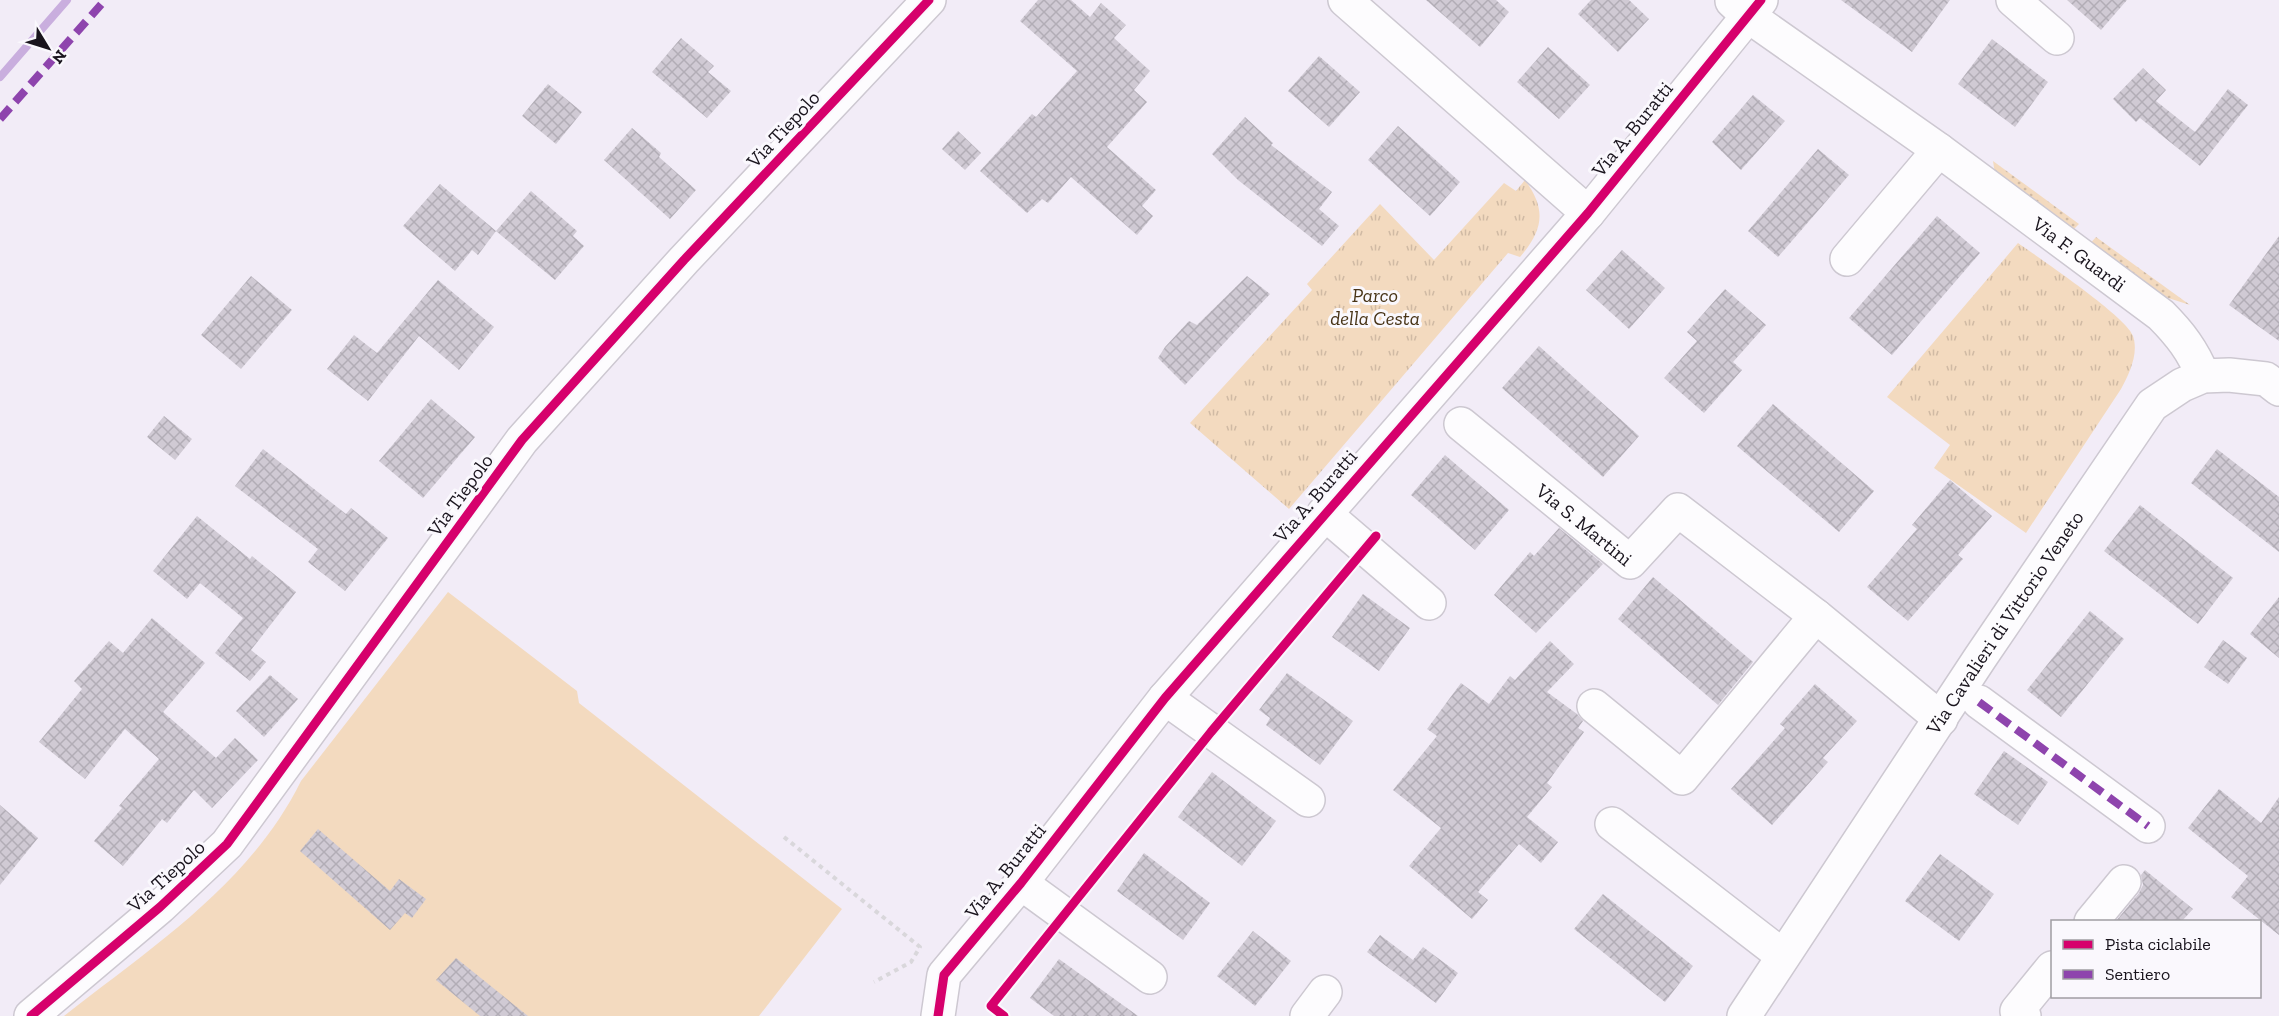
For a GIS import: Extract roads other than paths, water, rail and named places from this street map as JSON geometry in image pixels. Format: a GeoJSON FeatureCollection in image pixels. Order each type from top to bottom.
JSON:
{"type":"FeatureCollection","features":[{"type":"Feature","properties":{"kind":"street","name":"Via Tiepolo"},"geometry":{"type":"LineString","coordinates":[[31,1016],[160,907],[227,844],[522,440],[684,260],[929,0]]}},
{"type":"Feature","properties":{"kind":"street"},"geometry":{"type":"LineString","coordinates":[[1345,0],[1588,213]]}},
{"type":"Feature","properties":{"kind":"street"},"geometry":{"type":"LineString","coordinates":[[2013,0],[2057,38]]}},
{"type":"Feature","properties":{"kind":"street","name":"Via A. Buratti"},"geometry":{"type":"LineString","coordinates":[[938,1016],[944,975],[1021,883],[1165,698],[1588,213],[1746,5]]}},
{"type":"Feature","properties":{"kind":"street","name":"Via F. Guardi"},"geometry":{"type":"LineString","coordinates":[[1746,5],[2161,315],[2183,337],[2203,376]]}},
{"type":"Feature","properties":{"kind":"street"},"geometry":{"type":"LineString","coordinates":[[1847,259],[1939,150]]}},
{"type":"Feature","properties":{"kind":"street","name":"Via Cavalieri di Vittorio Veneto"},"geometry":{"type":"LineString","coordinates":[[1744,1016],[2152,405],[2182,385],[2203,376],[2229,375],[2266,379],[2279,389]]}},
{"type":"Feature","properties":{"kind":"street","name":"Via S. Martini"},"geometry":{"type":"LineString","coordinates":[[1461,424],[1630,562],[1678,510],[1816,616],[1941,719]]}},
{"type":"Feature","properties":{"kind":"street","name":"Via A. Buratti"},"geometry":{"type":"LineString","coordinates":[[1324,513],[1429,603]]}},
{"type":"Feature","properties":{"kind":"street"},"geometry":{"type":"LineString","coordinates":[[1594,706],[1682,778],[1816,616]]}},
{"type":"Feature","properties":{"kind":"street"},"geometry":{"type":"LineString","coordinates":[[1165,698],[1308,800]]}},
{"type":"Feature","properties":{"kind":"street"},"geometry":{"type":"LineString","coordinates":[[1979,702],[2148,826]]}},
{"type":"Feature","properties":{"kind":"street"},"geometry":{"type":"LineString","coordinates":[[1612,824],[1784,956]]}},
{"type":"Feature","properties":{"kind":"street"},"geometry":{"type":"LineString","coordinates":[[2092,920],[2124,882]]}},
{"type":"Feature","properties":{"kind":"street","name":"Via A. Buratti"},"geometry":{"type":"LineString","coordinates":[[1021,883],[1150,977]]}},
{"type":"Feature","properties":{"kind":"street"},"geometry":{"type":"LineString","coordinates":[[2024,1016],[2017,1011],[2051,969]]}},
{"type":"Feature","properties":{"kind":"waterway"},"geometry":{"type":"LineString","coordinates":[[0,77],[67,0]]}},
{"type":"Feature","properties":{"kind":"park label","name":"Parco della Cesta"},"geometry":{"type":"Point","coordinates":[1375,306]}}]}
